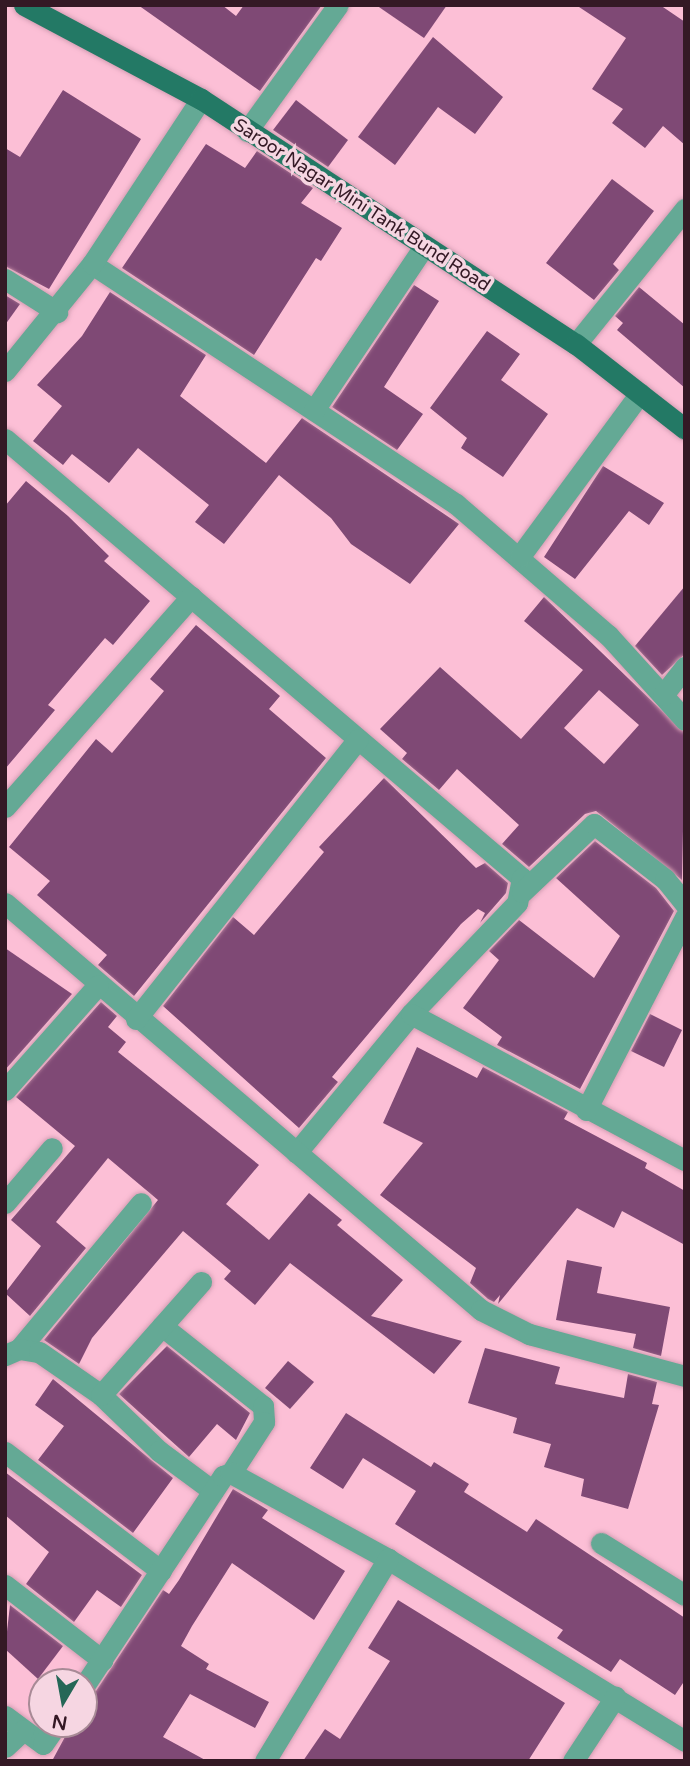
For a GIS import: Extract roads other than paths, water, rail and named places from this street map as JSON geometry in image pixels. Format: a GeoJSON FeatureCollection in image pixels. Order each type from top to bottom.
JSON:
{"type":"FeatureCollection","features":[{"type":"Feature","properties":{"kind":"main road","name":"Saroor Nagar Mini Tank Bund Road"},"geometry":{"type":"LineString","coordinates":[[24,5],[201,99],[576,344],[685,429]]}},
{"type":"Feature","properties":{"kind":"street"},"geometry":{"type":"LineString","coordinates":[[247,131],[338,5]]}},
{"type":"Feature","properties":{"kind":"street"},"geometry":{"type":"LineString","coordinates":[[5,371],[57,312],[92,264],[201,99]]}},
{"type":"Feature","properties":{"kind":"street"},"geometry":{"type":"LineString","coordinates":[[576,344],[685,209]]}},
{"type":"Feature","properties":{"kind":"street"},"geometry":{"type":"LineString","coordinates":[[314,410],[424,246]]}},
{"type":"Feature","properties":{"kind":"street"},"geometry":{"type":"LineString","coordinates":[[92,264],[456,504],[520,556],[608,635],[685,720]]}},
{"type":"Feature","properties":{"kind":"street"},"geometry":{"type":"LineString","coordinates":[[5,279],[57,312]]}},
{"type":"Feature","properties":{"kind":"street"},"geometry":{"type":"LineString","coordinates":[[520,556],[640,393]]}},
{"type":"Feature","properties":{"kind":"street"},"geometry":{"type":"LineString","coordinates":[[5,439],[358,739],[514,867],[522,878],[522,892]]}},
{"type":"Feature","properties":{"kind":"street"},"geometry":{"type":"LineString","coordinates":[[5,807],[191,597]]}},
{"type":"Feature","properties":{"kind":"street"},"geometry":{"type":"LineString","coordinates":[[663,695],[685,667]]}},
{"type":"Feature","properties":{"kind":"street"},"geometry":{"type":"LineString","coordinates":[[136,1019],[358,739]]}},
{"type":"Feature","properties":{"kind":"street"},"geometry":{"type":"LineString","coordinates":[[296,1153],[411,1014],[522,892],[594,824],[665,879],[685,904]]}},
{"type":"Feature","properties":{"kind":"street"},"geometry":{"type":"LineString","coordinates":[[5,903],[136,1019],[501,1323],[685,1376]]}},
{"type":"Feature","properties":{"kind":"street"},"geometry":{"type":"LineString","coordinates":[[586,1110],[685,917]]}},
{"type":"Feature","properties":{"kind":"street"},"geometry":{"type":"LineString","coordinates":[[5,1090],[98,985]]}},
{"type":"Feature","properties":{"kind":"street"},"geometry":{"type":"LineString","coordinates":[[411,1014],[586,1110],[685,1160]]}},
{"type":"Feature","properties":{"kind":"street"},"geometry":{"type":"LineString","coordinates":[[5,1203],[52,1148]]}},
{"type":"Feature","properties":{"kind":"street"},"geometry":{"type":"LineString","coordinates":[[12,1352],[141,1203]]}},
{"type":"Feature","properties":{"kind":"street"},"geometry":{"type":"LineString","coordinates":[[101,1395],[201,1282]]}},
{"type":"Feature","properties":{"kind":"street"},"geometry":{"type":"LineString","coordinates":[[162,1326],[263,1406],[264,1422],[231,1474]]}},
{"type":"Feature","properties":{"kind":"street"},"geometry":{"type":"LineString","coordinates":[[12,1352],[39,1352],[101,1395],[159,1451],[213,1491]]}},
{"type":"Feature","properties":{"kind":"street"},"geometry":{"type":"LineString","coordinates":[[5,1452],[161,1571]]}},
{"type":"Feature","properties":{"kind":"street"},"geometry":{"type":"LineString","coordinates":[[96,1668],[223,1476],[231,1474],[388,1559],[685,1741]]}},
{"type":"Feature","properties":{"kind":"street"},"geometry":{"type":"LineString","coordinates":[[601,1544],[685,1595]]}},
{"type":"Feature","properties":{"kind":"street"},"geometry":{"type":"LineString","coordinates":[[265,1761],[388,1559]]}},
{"type":"Feature","properties":{"kind":"street"},"geometry":{"type":"LineString","coordinates":[[5,1585],[102,1660]]}},
{"type":"Feature","properties":{"kind":"street"},"geometry":{"type":"LineString","coordinates":[[573,1761],[615,1697]]}},
{"type":"Feature","properties":{"kind":"street"},"geometry":{"type":"LineString","coordinates":[[5,1716],[28,1734]]}},
{"type":"Feature","properties":{"kind":"street"},"geometry":{"type":"LineString","coordinates":[[5,1747],[23,1730]]}},
{"type":"Feature","properties":{"kind":"street"},"geometry":{"type":"LineString","coordinates":[[34,1738],[43,1744],[47,1738]]}}]}
